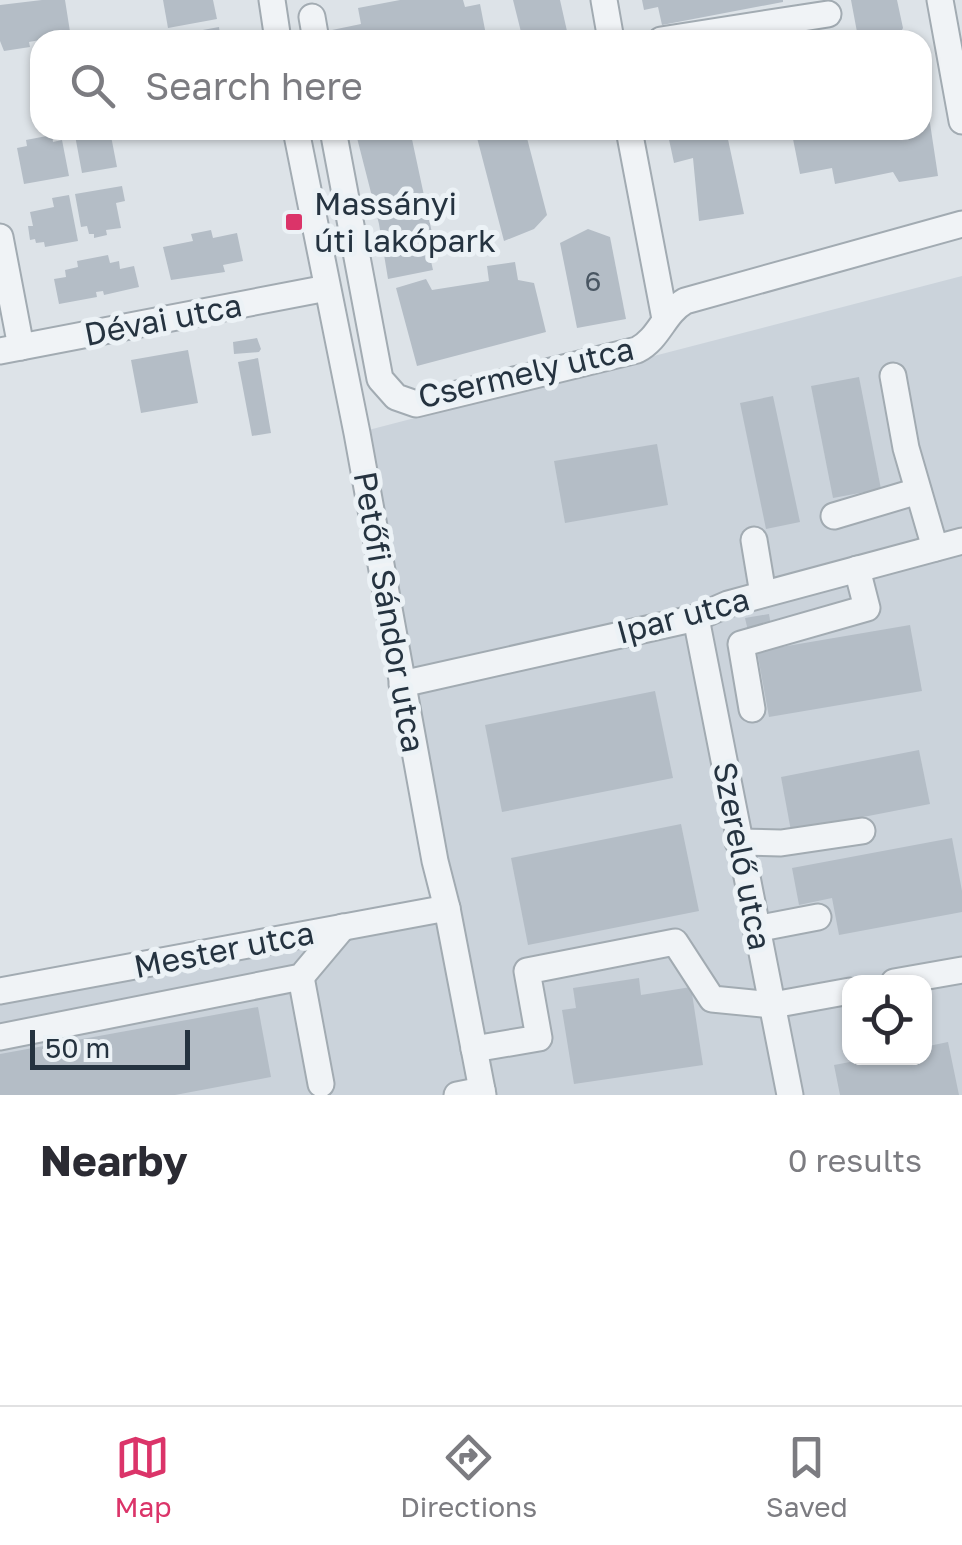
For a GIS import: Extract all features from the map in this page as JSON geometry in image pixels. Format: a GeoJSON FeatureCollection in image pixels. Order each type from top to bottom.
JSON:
{"type":"FeatureCollection","features":[{"type":"Feature","properties":{"kind":"street"},"geometry":{"type":"LineString","coordinates":[[273,0],[277,30]]}},
{"type":"Feature","properties":{"kind":"street"},"geometry":{"type":"LineString","coordinates":[[604,0],[609,30]]}},
{"type":"Feature","properties":{"kind":"street"},"geometry":{"type":"LineString","coordinates":[[940,0],[962,121]]}},
{"type":"Feature","properties":{"kind":"street"},"geometry":{"type":"LineString","coordinates":[[726,30],[828,14]]}},
{"type":"Feature","properties":{"kind":"street","name":"Petőfi Sándor utca"},"geometry":{"type":"LineString","coordinates":[[298,140],[474,1049],[474,1093]]}},
{"type":"Feature","properties":{"kind":"street","name":"Csermely utca"},"geometry":{"type":"LineString","coordinates":[[335,140],[380,379],[396,397],[416,404],[637,350],[651,343],[674,307],[685,300],[962,224]]}},
{"type":"Feature","properties":{"kind":"street"},"geometry":{"type":"LineString","coordinates":[[631,140],[665,319]]}},
{"type":"Feature","properties":{"kind":"street"},"geometry":{"type":"LineString","coordinates":[[0,237],[11,349]]}},
{"type":"Feature","properties":{"kind":"street","name":"Dévai utca"},"geometry":{"type":"LineString","coordinates":[[11,349],[326,288]]}},
{"type":"Feature","properties":{"kind":"street"},"geometry":{"type":"LineString","coordinates":[[892,376],[935,548]]}},
{"type":"Feature","properties":{"kind":"street"},"geometry":{"type":"LineString","coordinates":[[834,516],[918,491]]}},
{"type":"Feature","properties":{"kind":"street"},"geometry":{"type":"LineString","coordinates":[[754,540],[772,592],[792,628]]}},
{"type":"Feature","properties":{"kind":"street","name":"Ipar utca"},"geometry":{"type":"LineString","coordinates":[[402,684],[696,618],[772,592],[962,541]]}},
{"type":"Feature","properties":{"kind":"street"},"geometry":{"type":"LineString","coordinates":[[752,709],[741,644],[867,608],[856,569]]}},
{"type":"Feature","properties":{"kind":"street","name":"Szerelő utca"},"geometry":{"type":"LineString","coordinates":[[696,618],[790,1095]]}},
{"type":"Feature","properties":{"kind":"street"},"geometry":{"type":"LineString","coordinates":[[738,842],[781,843],[862,831]]}},
{"type":"Feature","properties":{"kind":"street","name":"Mester utca"},"geometry":{"type":"LineString","coordinates":[[0,991],[447,908]]}},
{"type":"Feature","properties":{"kind":"street"},"geometry":{"type":"LineString","coordinates":[[756,929],[818,917]]}},
{"type":"Feature","properties":{"kind":"street"},"geometry":{"type":"LineString","coordinates":[[0,1037],[301,977],[344,928]]}},
{"type":"Feature","properties":{"kind":"street"},"geometry":{"type":"LineString","coordinates":[[474,1049],[539,1038],[527,971],[675,942],[712,999],[773,1006],[842,993]]}},
{"type":"Feature","properties":{"kind":"street"},"geometry":{"type":"LineString","coordinates":[[932,975],[962,970]]}},
{"type":"Feature","properties":{"kind":"street"},"geometry":{"type":"LineString","coordinates":[[301,977],[321,1084]]}},
{"type":"Feature","properties":{"kind":"shaded area"},"geometry":{"type":"Polygon","coordinates":[[[962,276],[962,1095],[0,1095],[0,991],[447,908],[357,433],[962,276]]]}},
{"type":"Feature","properties":{"kind":"building"},"geometry":{"type":"Polygon","coordinates":[[[65,0],[70,30],[30,30],[30,47],[4,51],[0,41],[0,5],[65,0]]]}},
{"type":"Feature","properties":{"kind":"building"},"geometry":{"type":"Polygon","coordinates":[[[163,0],[213,0],[217,19],[168,28],[163,0]]]}},
{"type":"Feature","properties":{"kind":"building"},"geometry":{"type":"Polygon","coordinates":[[[400,0],[463,0],[465,7],[480,4],[485,30],[332,30],[361,24],[358,8],[400,0]]]}},
{"type":"Feature","properties":{"kind":"building"},"geometry":{"type":"Polygon","coordinates":[[[513,0],[560,0],[567,30],[520,30],[513,0]]]}},
{"type":"Feature","properties":{"kind":"building"},"geometry":{"type":"Polygon","coordinates":[[[642,0],[783,2],[662,25],[658,7],[644,10],[642,0]]]}},
{"type":"Feature","properties":{"kind":"building"},"geometry":{"type":"Polygon","coordinates":[[[851,0],[897,0],[902,30],[857,30],[851,0]]]}},
{"type":"Feature","properties":{"kind":"building"},"geometry":{"type":"Polygon","coordinates":[[[932,136],[938,176],[899,182],[893,172],[835,184],[832,168],[800,174],[793,140],[932,140],[932,136]]]}},
{"type":"Feature","properties":{"kind":"building"},"geometry":{"type":"Polygon","coordinates":[[[26,140],[62,140],[69,176],[24,184],[17,148],[27,146],[26,140]]]}},
{"type":"Feature","properties":{"kind":"building"},"geometry":{"type":"Polygon","coordinates":[[[76,140],[112,140],[117,167],[82,173],[76,140]]]}},
{"type":"Feature","properties":{"kind":"building"},"geometry":{"type":"Polygon","coordinates":[[[358,140],[412,140],[435,247],[428,248],[433,270],[388,279],[358,140]]]}},
{"type":"Feature","properties":{"kind":"building"},"geometry":{"type":"Polygon","coordinates":[[[478,140],[528,140],[547,215],[534,229],[504,241],[478,140]]]}},
{"type":"Feature","properties":{"kind":"building"},"geometry":{"type":"Polygon","coordinates":[[[669,140],[728,140],[744,214],[699,221],[693,158],[674,163],[669,140]]]}},
{"type":"Feature","properties":{"kind":"building"},"geometry":{"type":"Polygon","coordinates":[[[122,186],[125,201],[116,203],[121,228],[106,230],[107,235],[94,238],[87,226],[81,227],[75,194],[122,186]]]}},
{"type":"Feature","properties":{"kind":"building"},"geometry":{"type":"Polygon","coordinates":[[[69,195],[78,241],[45,247],[44,242],[30,240],[30,212],[54,207],[52,198],[69,195]]]}},
{"type":"Feature","properties":{"kind":"building"},"geometry":{"type":"Polygon","coordinates":[[[588,229],[610,237],[626,319],[577,328],[560,243],[588,229]]]}},
{"type":"Feature","properties":{"kind":"building"},"geometry":{"type":"Polygon","coordinates":[[[211,230],[213,238],[237,233],[243,261],[223,265],[225,272],[171,280],[163,247],[193,241],[191,234],[211,230]]]}},
{"type":"Feature","properties":{"kind":"building"},"geometry":{"type":"Polygon","coordinates":[[[108,255],[110,263],[119,261],[120,269],[134,266],[139,287],[104,295],[103,291],[96,292],[97,297],[59,304],[54,279],[66,277],[65,270],[78,267],[77,261],[108,255]]]}},
{"type":"Feature","properties":{"kind":"building"},"geometry":{"type":"Polygon","coordinates":[[[515,262],[518,280],[534,283],[546,332],[417,366],[396,288],[426,279],[432,290],[489,281],[487,266],[515,262]]]}},
{"type":"Feature","properties":{"kind":"building"},"geometry":{"type":"Polygon","coordinates":[[[257,338],[259,352],[234,354],[233,342],[257,338]]]}},
{"type":"Feature","properties":{"kind":"building"},"geometry":{"type":"Polygon","coordinates":[[[188,350],[198,403],[141,413],[131,360],[188,350]]]}},
{"type":"Feature","properties":{"kind":"building"},"geometry":{"type":"Polygon","coordinates":[[[258,358],[271,433],[252,436],[238,362],[258,358]]]}},
{"type":"Feature","properties":{"kind":"building"},"geometry":{"type":"Polygon","coordinates":[[[859,377],[881,489],[833,498],[811,386],[859,377]]]}},
{"type":"Feature","properties":{"kind":"building"},"geometry":{"type":"Polygon","coordinates":[[[773,396],[800,522],[766,529],[740,403],[773,396]]]}},
{"type":"Feature","properties":{"kind":"building"},"geometry":{"type":"Polygon","coordinates":[[[657,444],[668,505],[565,523],[554,461],[657,444]]]}},
{"type":"Feature","properties":{"kind":"building"},"geometry":{"type":"Polygon","coordinates":[[[769,614],[771,626],[748,631],[745,618],[769,614]]]}},
{"type":"Feature","properties":{"kind":"building"},"geometry":{"type":"Polygon","coordinates":[[[910,625],[922,691],[769,717],[757,651],[910,625]]]}},
{"type":"Feature","properties":{"kind":"building"},"geometry":{"type":"Polygon","coordinates":[[[655,691],[673,778],[502,812],[485,725],[655,691]]]}},
{"type":"Feature","properties":{"kind":"building"},"geometry":{"type":"Polygon","coordinates":[[[919,750],[930,804],[791,831],[781,777],[919,750]]]}},
{"type":"Feature","properties":{"kind":"building"},"geometry":{"type":"Polygon","coordinates":[[[681,824],[699,911],[528,945],[511,858],[681,824]]]}},
{"type":"Feature","properties":{"kind":"building"},"geometry":{"type":"Polygon","coordinates":[[[952,838],[962,912],[839,935],[832,898],[799,905],[792,868],[952,838]]]}},
{"type":"Feature","properties":{"kind":"building"},"geometry":{"type":"Polygon","coordinates":[[[639,978],[641,995],[691,987],[703,1065],[574,1084],[562,1010],[576,1008],[573,988],[639,978]]]}},
{"type":"Feature","properties":{"kind":"building"},"geometry":{"type":"Polygon","coordinates":[[[258,1007],[271,1077],[175,1095],[0,1095],[0,1054],[258,1007]]]}},
{"type":"Feature","properties":{"kind":"building"},"geometry":{"type":"Polygon","coordinates":[[[948,1042],[959,1095],[840,1095],[834,1065],[932,1065],[932,1045],[948,1042]]]}},
{"type":"Feature","properties":{"kind":"place","name":"Massányi úti lakópark"},"geometry":{"type":"Point","coordinates":[294,222]}}]}
